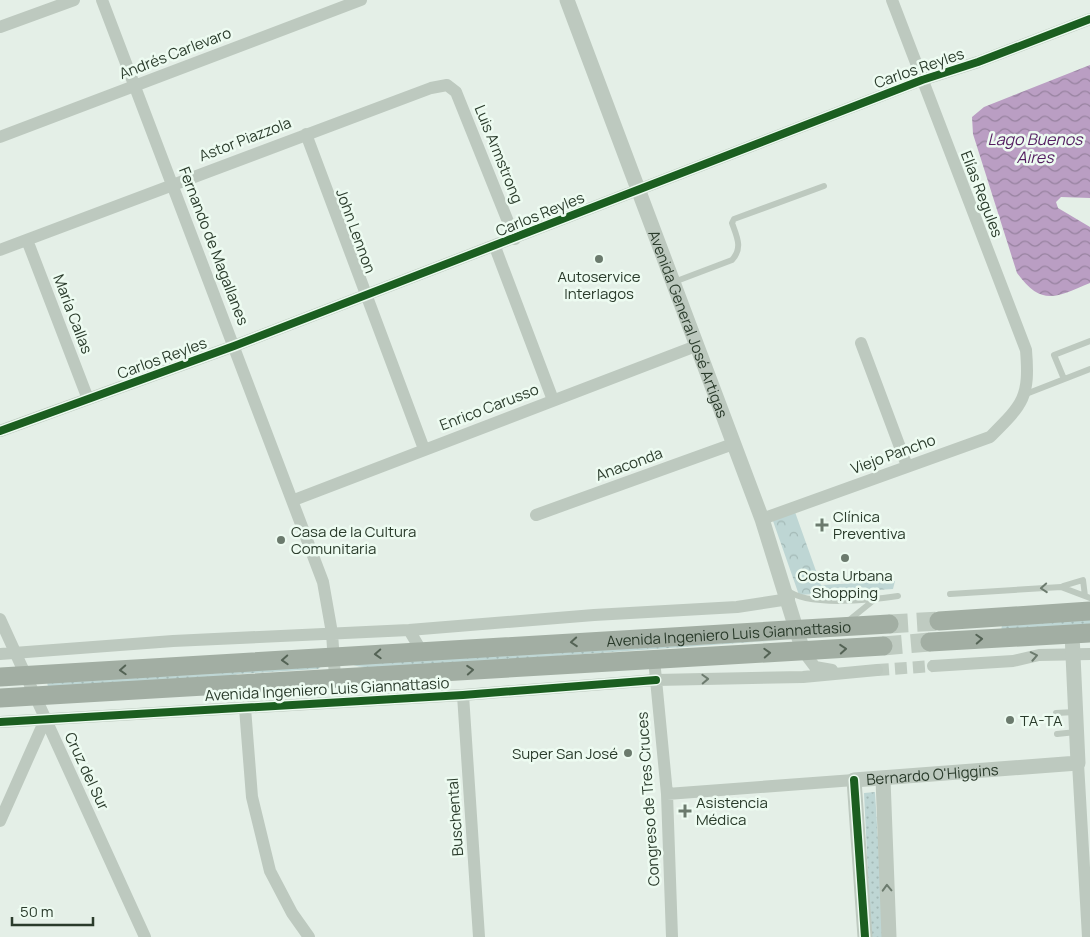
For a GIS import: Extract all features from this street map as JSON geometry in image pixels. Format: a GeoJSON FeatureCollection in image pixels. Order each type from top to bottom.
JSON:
{"type":"FeatureCollection","features":[{"type":"Feature","properties":{"kind":"main road"},"geometry":{"type":"LineString","coordinates":[[939,620],[1088,602]]}},
{"type":"Feature","properties":{"kind":"main road","name":"Avenida Ingeniero Luis Giannattasio"},"geometry":{"type":"LineString","coordinates":[[0,677],[890,624]]}},
{"type":"Feature","properties":{"kind":"main road"},"geometry":{"type":"LineString","coordinates":[[930,642],[1081,633]]}},
{"type":"Feature","properties":{"kind":"main road","name":"Avenida Ingeniero Luis Giannattasio"},"geometry":{"type":"LineString","coordinates":[[0,698],[883,646]]}},
{"type":"Feature","properties":{"kind":"street"},"geometry":{"type":"LineString","coordinates":[[0,27],[74,0]]}},
{"type":"Feature","properties":{"kind":"street","name":"Fernando de Magallanes"},"geometry":{"type":"LineString","coordinates":[[102,0],[294,500],[323,582],[332,633],[335,677]]}},
{"type":"Feature","properties":{"kind":"street","name":"Andrés Carlevaro"},"geometry":{"type":"LineString","coordinates":[[0,137],[361,0]]}},
{"type":"Feature","properties":{"kind":"street","name":"Avenida General José Artigas"},"geometry":{"type":"LineString","coordinates":[[567,0],[762,519],[798,628],[803,651]]}},
{"type":"Feature","properties":{"kind":"street","name":"Elías Regules"},"geometry":{"type":"LineString","coordinates":[[892,0],[1026,350],[1028,376],[1024,397]]}},
{"type":"Feature","properties":{"kind":"street","name":"Carlos Reyles"},"geometry":{"type":"LineString","coordinates":[[0,431],[234,346],[516,239],[638,189],[922,80],[978,62],[1090,19]]}},
{"type":"Feature","properties":{"kind":"street","name":"Astor Piazzola"},"geometry":{"type":"LineString","coordinates":[[0,250],[306,134],[431,88],[447,85]]}},
{"type":"Feature","properties":{"kind":"street","name":"Luis Armstrong"},"geometry":{"type":"LineString","coordinates":[[447,85],[456,92],[516,239]]}},
{"type":"Feature","properties":{"kind":"street","name":"John Lennon"},"geometry":{"type":"LineString","coordinates":[[306,134],[424,449]]}},
{"type":"Feature","properties":{"kind":"street","name":"María Callas"},"geometry":{"type":"LineString","coordinates":[[27,240],[88,400]]}},
{"type":"Feature","properties":{"kind":"street"},"geometry":{"type":"LineString","coordinates":[[495,247],[553,400]]}},
{"type":"Feature","properties":{"kind":"street"},"geometry":{"type":"LineString","coordinates":[[861,343],[907,466]]}},
{"type":"Feature","properties":{"kind":"street","name":"Enrico Carusso"},"geometry":{"type":"LineString","coordinates":[[294,500],[696,346]]}},
{"type":"Feature","properties":{"kind":"street","name":"Viejo Pancho"},"geometry":{"type":"LineString","coordinates":[[762,519],[990,437],[1024,397]]}},
{"type":"Feature","properties":{"kind":"street","name":"Anaconda"},"geometry":{"type":"LineString","coordinates":[[536,515],[733,444]]}},
{"type":"Feature","properties":{"kind":"street","name":"Avenida Ingeniero Luis Giannattasio"},"geometry":{"type":"LineString","coordinates":[[0,654],[332,633],[409,630],[594,615],[737,607],[787,594]]}},
{"type":"Feature","properties":{"kind":"street","name":"Cruz del Sur"},"geometry":{"type":"LineString","coordinates":[[0,619],[145,937]]}},
{"type":"Feature","properties":{"kind":"street"},"geometry":{"type":"LineString","coordinates":[[409,630],[422,652]]}},
{"type":"Feature","properties":{"kind":"street"},"geometry":{"type":"LineString","coordinates":[[1081,633],[1073,655],[1088,937]]}},
{"type":"Feature","properties":{"kind":"street"},"geometry":{"type":"LineString","coordinates":[[803,651],[815,666],[824,670],[853,673]]}},
{"type":"Feature","properties":{"kind":"street"},"geometry":{"type":"LineString","coordinates":[[933,666],[1013,661],[1039,655],[1090,654]]}},
{"type":"Feature","properties":{"kind":"street","name":"Congreso de Tres Cruces"},"geometry":{"type":"LineString","coordinates":[[654,659],[667,794],[672,937]]}},
{"type":"Feature","properties":{"kind":"street","name":"Avenida Ingeniero Luis Giannattasio"},"geometry":{"type":"LineString","coordinates":[[0,722],[463,695],[656,680],[803,676],[877,670]]}},
{"type":"Feature","properties":{"kind":"street","name":"Buschental"},"geometry":{"type":"LineString","coordinates":[[463,695],[479,937]]}},
{"type":"Feature","properties":{"kind":"street"},"geometry":{"type":"LineString","coordinates":[[245,708],[252,797],[270,871],[292,913],[309,937]]}},
{"type":"Feature","properties":{"kind":"street"},"geometry":{"type":"LineString","coordinates":[[0,821],[46,720]]}},
{"type":"Feature","properties":{"kind":"street","name":"Bernardo O'Higgins"},"geometry":{"type":"LineString","coordinates":[[667,794],[1078,763]]}},
{"type":"Feature","properties":{"kind":"street"},"geometry":{"type":"LineString","coordinates":[[883,779],[889,937]]}},
{"type":"Feature","properties":{"kind":"street"},"geometry":{"type":"LineString","coordinates":[[854,780],[865,937]]}},
{"type":"Feature","properties":{"kind":"lane"},"geometry":{"type":"LineString","coordinates":[[673,283],[732,260],[737,254],[740,245],[732,223],[734,218],[824,186]]}},
{"type":"Feature","properties":{"kind":"lane"},"geometry":{"type":"LineString","coordinates":[[1064,379],[1054,355],[1090,341]]}},
{"type":"Feature","properties":{"kind":"lane"},"geometry":{"type":"LineString","coordinates":[[1024,397],[1090,369]]}},
{"type":"Feature","properties":{"kind":"lane"},"geometry":{"type":"LineString","coordinates":[[950,594],[1061,587],[1083,580],[1088,602]]}},
{"type":"Feature","properties":{"kind":"lane"},"geometry":{"type":"LineString","coordinates":[[1061,587],[1088,602]]}},
{"type":"Feature","properties":{"kind":"lane"},"geometry":{"type":"LineString","coordinates":[[787,594],[800,598],[874,600],[898,596]]}},
{"type":"Feature","properties":{"kind":"lane"},"geometry":{"type":"LineString","coordinates":[[841,626],[874,600]]}},
{"type":"Feature","properties":{"kind":"lane"},"geometry":{"type":"LineString","coordinates":[[1056,713],[1076,712]]}},
{"type":"Feature","properties":{"kind":"lane"},"geometry":{"type":"LineString","coordinates":[[1057,734],[1077,732]]}},
{"type":"Feature","properties":{"kind":"green space"},"geometry":{"type":"Polygon","coordinates":[[[795,512],[821,585],[895,581],[893,589],[799,595],[773,521],[795,512]]]}},
{"type":"Feature","properties":{"kind":"green space"},"geometry":{"type":"Polygon","coordinates":[[[1090,617],[1090,626],[1001,631],[1002,625],[1090,617]]]}},
{"type":"Feature","properties":{"kind":"green space"},"geometry":{"type":"Polygon","coordinates":[[[782,640],[402,667],[362,667],[351,664],[782,640]]]}},
{"type":"Feature","properties":{"kind":"green space"},"geometry":{"type":"Polygon","coordinates":[[[322,666],[318,669],[238,674],[227,678],[48,687],[47,682],[322,666]]]}},
{"type":"Feature","properties":{"kind":"green space"},"geometry":{"type":"Polygon","coordinates":[[[875,792],[884,937],[871,937],[864,793],[875,792]]]}},
{"type":"Feature","properties":{"kind":"water","name":"Lago Buenos Aires"},"geometry":{"type":"Polygon","coordinates":[[[1090,65],[1090,198],[1061,197],[1056,202],[1058,208],[1090,227],[1090,283],[1059,295],[1042,295],[1026,284],[1017,273],[973,134],[972,117],[984,107],[1090,65]]]}},
{"type":"Feature","properties":{"kind":"tunnel"},"geometry":{"type":"LineString","coordinates":[[889,624],[939,621]]}},
{"type":"Feature","properties":{"kind":"tunnel"},"geometry":{"type":"LineString","coordinates":[[883,646],[930,642]]}},
{"type":"Feature","properties":{"kind":"tunnel"},"geometry":{"type":"LineString","coordinates":[[877,670],[933,666]]}},
{"type":"Feature","properties":{"kind":"cycle path"},"geometry":{"type":"LineString","coordinates":[[0,431],[234,346],[922,80],[978,62],[1090,19]]}},
{"type":"Feature","properties":{"kind":"cycle path"},"geometry":{"type":"LineString","coordinates":[[0,722],[463,695],[656,680]]}},
{"type":"Feature","properties":{"kind":"cycle path"},"geometry":{"type":"LineString","coordinates":[[854,780],[865,937]]}},
{"type":"Feature","properties":{"kind":"place","name":"Autoservice Interlagos"},"geometry":{"type":"Point","coordinates":[599,259]}},
{"type":"Feature","properties":{"kind":"place","name":"Clínica Preventiva"},"geometry":{"type":"Point","coordinates":[822,525]}},
{"type":"Feature","properties":{"kind":"place","name":"Casa de la Cultura Comunitaria"},"geometry":{"type":"Point","coordinates":[281,540]}},
{"type":"Feature","properties":{"kind":"place","name":"Costa Urbana Shopping"},"geometry":{"type":"Point","coordinates":[845,558]}},
{"type":"Feature","properties":{"kind":"place","name":"TA-TA"},"geometry":{"type":"Point","coordinates":[1010,720]}},
{"type":"Feature","properties":{"kind":"place","name":"Super San José"},"geometry":{"type":"Point","coordinates":[628,753]}},
{"type":"Feature","properties":{"kind":"place","name":"Asistencia Médica"},"geometry":{"type":"Point","coordinates":[685,811]}}]}
